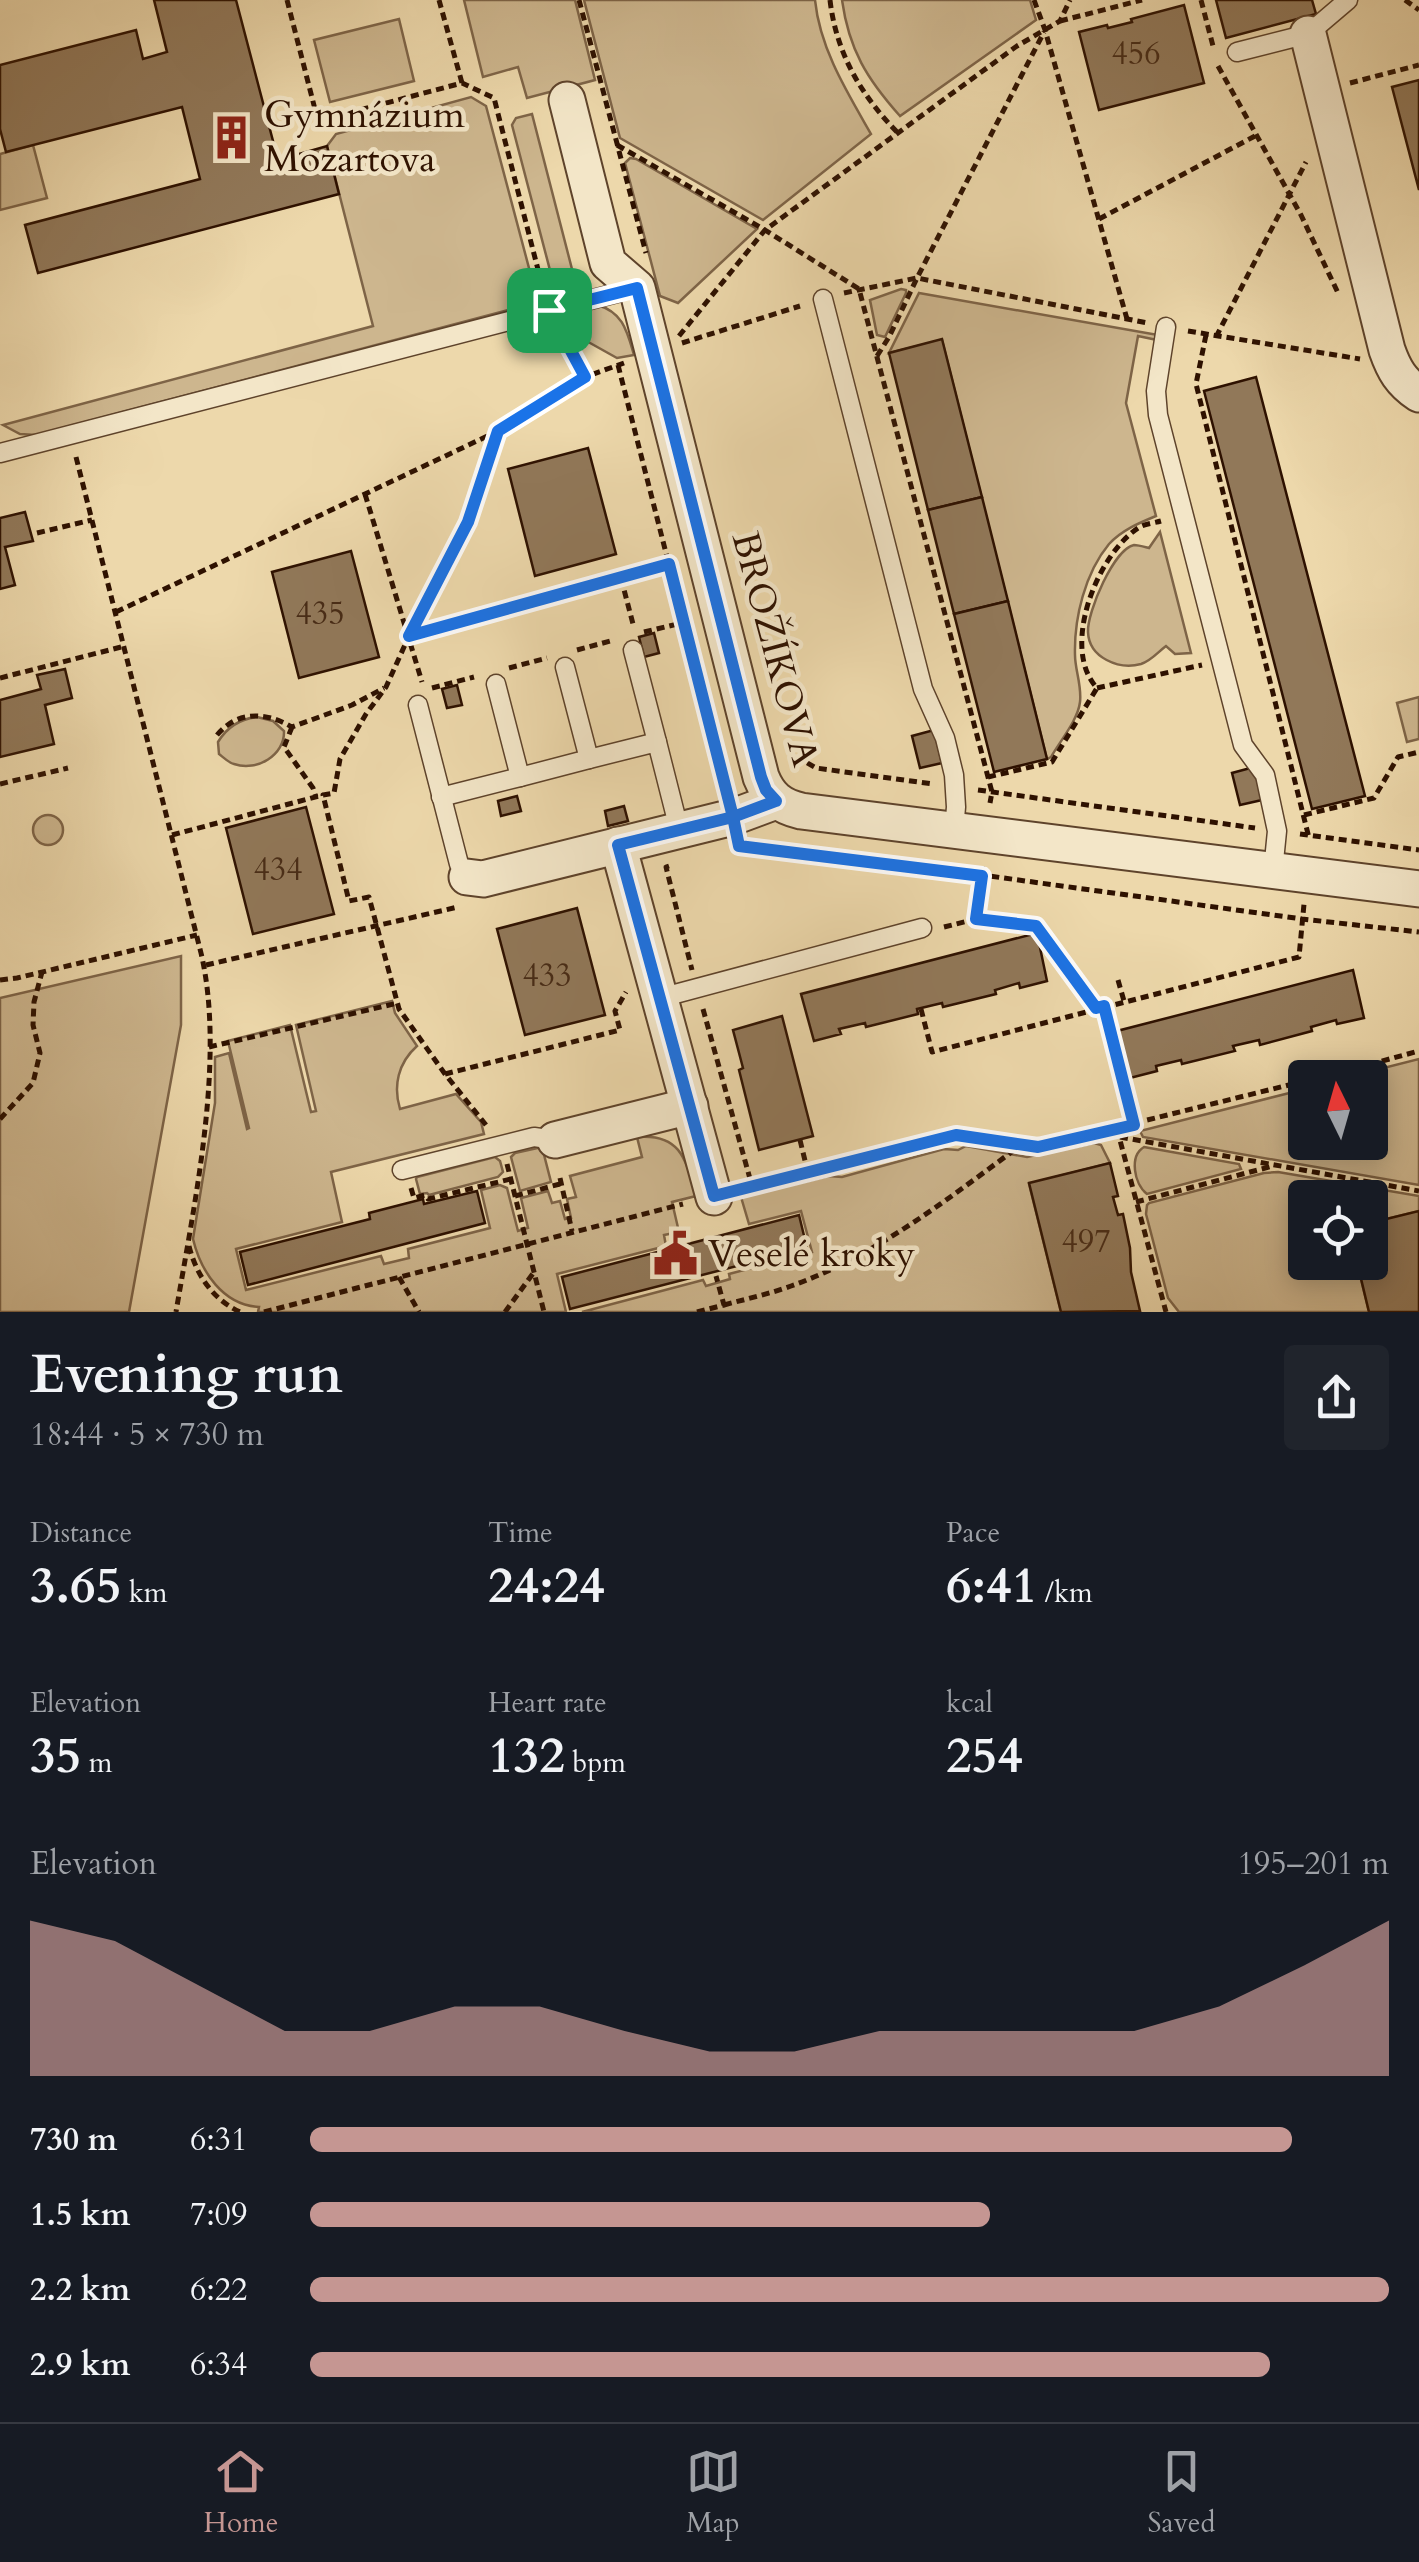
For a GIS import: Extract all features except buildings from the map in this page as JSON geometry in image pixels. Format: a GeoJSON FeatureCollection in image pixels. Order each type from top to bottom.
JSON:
{"type":"FeatureCollection","features":[{"type":"Feature","properties":{"kind":"street"},"geometry":{"type":"LineString","coordinates":[[1308,34],[1387,350],[1403,382],[1419,394]]}},
{"type":"Feature","properties":{"kind":"street","name":"BROŽÍKOVA"},"geometry":{"type":"LineString","coordinates":[[567,100],[608,263],[642,271],[766,790],[753,810]]}},
{"type":"Feature","properties":{"kind":"street","name":"BROŽÍKOVA"},"geometry":{"type":"LineString","coordinates":[[753,810],[787,808],[1419,889]]}},
{"type":"Feature","properties":{"kind":"street"},"geometry":{"type":"LineString","coordinates":[[470,890],[484,879],[753,810]]}},
{"type":"Feature","properties":{"kind":"street"},"geometry":{"type":"LineString","coordinates":[[618,845],[714,1196]]}},
{"type":"Feature","properties":{"kind":"street"},"geometry":{"type":"LineString","coordinates":[[555,1140],[690,1106]]}},
{"type":"Feature","properties":{"kind":"lane"},"geometry":{"type":"LineString","coordinates":[[1236,52],[1308,34],[1348,0]]}},
{"type":"Feature","properties":{"kind":"lane"},"geometry":{"type":"LineString","coordinates":[[0,454],[549,310],[642,271]]}},
{"type":"Feature","properties":{"kind":"lane"},"geometry":{"type":"LineString","coordinates":[[823,299],[922,690],[945,738],[955,787],[954,830]]}},
{"type":"Feature","properties":{"kind":"lane"},"geometry":{"type":"LineString","coordinates":[[1166,327],[1156,404],[1243,745],[1265,775],[1277,831],[1273,871]]}},
{"type":"Feature","properties":{"kind":"lane"},"geometry":{"type":"LineString","coordinates":[[635,642],[679,829]]}},
{"type":"Feature","properties":{"kind":"lane"},"geometry":{"type":"LineString","coordinates":[[565,667],[589,759]]}},
{"type":"Feature","properties":{"kind":"lane"},"geometry":{"type":"LineString","coordinates":[[496,684],[520,777]]}},
{"type":"Feature","properties":{"kind":"lane"},"geometry":{"type":"LineString","coordinates":[[421,697],[458,864],[470,890]]}},
{"type":"Feature","properties":{"kind":"lane"},"geometry":{"type":"LineString","coordinates":[[441,797],[657,742]]}},
{"type":"Feature","properties":{"kind":"lane"},"geometry":{"type":"LineString","coordinates":[[660,998],[922,928]]}},
{"type":"Feature","properties":{"kind":"lane"},"geometry":{"type":"LineString","coordinates":[[402,1170],[496,1140],[555,1140]]}},
{"type":"Feature","properties":{"kind":"path"},"geometry":{"type":"LineString","coordinates":[[116,612],[498,431],[585,377],[549,310],[494,98],[462,83],[318,121],[286,0]]}},
{"type":"Feature","properties":{"kind":"path"},"geometry":{"type":"LineString","coordinates":[[439,0],[462,83]]}},
{"type":"Feature","properties":{"kind":"path"},"geometry":{"type":"LineString","coordinates":[[578,0],[618,145],[642,271]]}},
{"type":"Feature","properties":{"kind":"path"},"geometry":{"type":"LineString","coordinates":[[830,0],[839,45],[854,78],[896,132]]}},
{"type":"Feature","properties":{"kind":"path"},"geometry":{"type":"LineString","coordinates":[[1034,0],[1127,320]]}},
{"type":"Feature","properties":{"kind":"path"},"geometry":{"type":"LineString","coordinates":[[1060,21],[1070,0]]}},
{"type":"Feature","properties":{"kind":"path"},"geometry":{"type":"LineString","coordinates":[[1142,0],[1060,21],[1017,46],[896,132],[764,230],[671,346],[859,289],[917,278],[1216,337],[1353,358]]}},
{"type":"Feature","properties":{"kind":"path"},"geometry":{"type":"LineString","coordinates":[[1200,0],[1219,69],[1340,296]]}},
{"type":"Feature","properties":{"kind":"path"},"geometry":{"type":"LineString","coordinates":[[1405,0],[1419,10]]}},
{"type":"Feature","properties":{"kind":"path"},"geometry":{"type":"LineString","coordinates":[[876,357],[1045,30]]}},
{"type":"Feature","properties":{"kind":"path"},"geometry":{"type":"LineString","coordinates":[[1322,90],[1419,65]]}},
{"type":"Feature","properties":{"kind":"path"},"geometry":{"type":"LineString","coordinates":[[1099,220],[1256,136]]}},
{"type":"Feature","properties":{"kind":"path"},"geometry":{"type":"LineString","coordinates":[[618,145],[859,289],[992,792]]}},
{"type":"Feature","properties":{"kind":"path"},"geometry":{"type":"LineString","coordinates":[[1216,337],[1289,194]]}},
{"type":"Feature","properties":{"kind":"path"},"geometry":{"type":"LineString","coordinates":[[1206,335],[1196,384],[1309,835]]}},
{"type":"Feature","properties":{"kind":"path"},"geometry":{"type":"LineString","coordinates":[[618,365],[669,564],[753,810],[739,846],[1419,932]]}},
{"type":"Feature","properties":{"kind":"path"},"geometry":{"type":"LineString","coordinates":[[172,835],[334,793],[340,759],[386,687],[468,522],[498,431]]}},
{"type":"Feature","properties":{"kind":"path"},"geometry":{"type":"LineString","coordinates":[[70,434],[197,934],[210,1015],[207,1108],[176,1312]]}},
{"type":"Feature","properties":{"kind":"path"},"geometry":{"type":"LineString","coordinates":[[365,494],[409,636],[421,697]]}},
{"type":"Feature","properties":{"kind":"path"},"geometry":{"type":"LineString","coordinates":[[1097,688],[1088,678],[1083,650],[1089,599],[1099,575],[1112,555],[1140,527],[1183,514]]}},
{"type":"Feature","properties":{"kind":"path"},"geometry":{"type":"LineString","coordinates":[[37,533],[92,520]]}},
{"type":"Feature","properties":{"kind":"path"},"geometry":{"type":"LineString","coordinates":[[409,636],[669,564]]}},
{"type":"Feature","properties":{"kind":"path"},"geometry":{"type":"LineString","coordinates":[[621,578],[635,642]]}},
{"type":"Feature","properties":{"kind":"path"},"geometry":{"type":"LineString","coordinates":[[0,678],[124,646]]}},
{"type":"Feature","properties":{"kind":"path"},"geometry":{"type":"LineString","coordinates":[[988,777],[1052,762],[1097,688],[1221,660]]}},
{"type":"Feature","properties":{"kind":"path"},"geometry":{"type":"LineString","coordinates":[[218,735],[232,722],[259,714],[292,727],[338,711],[386,687]]}},
{"type":"Feature","properties":{"kind":"path"},"geometry":{"type":"LineString","coordinates":[[292,727],[284,747],[319,796],[350,901],[369,897],[399,1009],[496,1140],[515,1196],[544,1312]]}},
{"type":"Feature","properties":{"kind":"path"},"geometry":{"type":"LineString","coordinates":[[1304,815],[1374,798],[1398,758],[1419,752]]}},
{"type":"Feature","properties":{"kind":"path"},"geometry":{"type":"LineString","coordinates":[[0,784],[68,768]]}},
{"type":"Feature","properties":{"kind":"path"},"geometry":{"type":"LineString","coordinates":[[816,768],[1419,850]]}},
{"type":"Feature","properties":{"kind":"path"},"geometry":{"type":"LineString","coordinates":[[976,919],[982,876]]}},
{"type":"Feature","properties":{"kind":"path"},"geometry":{"type":"LineString","coordinates":[[204,966],[377,926],[470,890]]}},
{"type":"Feature","properties":{"kind":"path"},"geometry":{"type":"LineString","coordinates":[[672,890],[752,1187]]}},
{"type":"Feature","properties":{"kind":"path"},"geometry":{"type":"LineString","coordinates":[[922,928],[930,931],[976,919],[1036,926],[1096,1008]]}},
{"type":"Feature","properties":{"kind":"path"},"geometry":{"type":"LineString","coordinates":[[921,1009],[932,1052],[1299,957],[1302,919]]}},
{"type":"Feature","properties":{"kind":"path"},"geometry":{"type":"LineString","coordinates":[[0,980],[197,934]]}},
{"type":"Feature","properties":{"kind":"path"},"geometry":{"type":"LineString","coordinates":[[0,1119],[33,1083],[40,1053],[34,1002],[42,972]]}},
{"type":"Feature","properties":{"kind":"path"},"geometry":{"type":"LineString","coordinates":[[1118,980],[1124,1001]]}},
{"type":"Feature","properties":{"kind":"path"},"geometry":{"type":"LineString","coordinates":[[209,1047],[398,1003]]}},
{"type":"Feature","properties":{"kind":"path"},"geometry":{"type":"LineString","coordinates":[[1104,1006],[1134,1125]]}},
{"type":"Feature","properties":{"kind":"path"},"geometry":{"type":"LineString","coordinates":[[445,1074],[620,1030],[615,1011]]}},
{"type":"Feature","properties":{"kind":"path"},"geometry":{"type":"LineString","coordinates":[[1386,1060],[1419,1051]]}},
{"type":"Feature","properties":{"kind":"path"},"geometry":{"type":"LineString","coordinates":[[266,1312],[956,1135],[1038,1147],[1288,1085]]}},
{"type":"Feature","properties":{"kind":"path"},"geometry":{"type":"LineString","coordinates":[[1117,1129],[1166,1312]]}},
{"type":"Feature","properties":{"kind":"path"},"geometry":{"type":"LineString","coordinates":[[1120,1137],[1419,1190]]}},
{"type":"Feature","properties":{"kind":"path"},"geometry":{"type":"LineString","coordinates":[[800,1140],[808,1173]]}},
{"type":"Feature","properties":{"kind":"path"},"geometry":{"type":"LineString","coordinates":[[697,1312],[791,1286],[860,1255],[922,1217],[1021,1145]]}},
{"type":"Feature","properties":{"kind":"path"},"geometry":{"type":"LineString","coordinates":[[1136,1202],[1275,1166]]}},
{"type":"Feature","properties":{"kind":"path"},"geometry":{"type":"LineString","coordinates":[[414,1198],[424,1195],[428,1199],[510,1179]]}},
{"type":"Feature","properties":{"kind":"path"},"geometry":{"type":"LineString","coordinates":[[515,1196],[560,1181],[572,1232]]}},
{"type":"Feature","properties":{"kind":"path"},"geometry":{"type":"LineString","coordinates":[[188,1243],[203,1280],[240,1312]]}},
{"type":"Feature","properties":{"kind":"path"},"geometry":{"type":"LineString","coordinates":[[505,1312],[534,1272]]}},
{"type":"Feature","properties":{"kind":"path"},"geometry":{"type":"LineString","coordinates":[[399,1276],[419,1312]]}},
{"type":"Feature","properties":{"kind":"path"},"geometry":{"type":"LineString","coordinates":[[716,1276],[724,1305]]}},
{"type":"Feature","properties":{"kind":"shaded area"},"geometry":{"type":"Polygon","coordinates":[[[464,0],[575,0],[595,80],[527,98],[518,67],[483,77],[464,0]]]}},
{"type":"Feature","properties":{"kind":"shaded area"},"geometry":{"type":"Polygon","coordinates":[[[584,0],[815,0],[829,53],[871,134],[763,220],[620,138],[584,0]]]}},
{"type":"Feature","properties":{"kind":"shaded area"},"geometry":{"type":"Polygon","coordinates":[[[842,0],[1030,0],[1036,20],[900,116],[861,63],[849,34],[842,0]]]}},
{"type":"Feature","properties":{"kind":"shaded area"},"geometry":{"type":"Polygon","coordinates":[[[399,19],[414,81],[330,102],[314,40],[399,19]]]}},
{"type":"Feature","properties":{"kind":"shaded area"},"geometry":{"type":"Polygon","coordinates":[[[471,97],[486,106],[538,302],[36,435],[20,434],[3,425],[373,326],[327,146],[336,134],[471,97]]]}},
{"type":"Feature","properties":{"kind":"shaded area"},"geometry":{"type":"Polygon","coordinates":[[[532,114],[573,273],[571,286],[557,297],[512,125],[516,118],[532,114]]]}},
{"type":"Feature","properties":{"kind":"shaded area"},"geometry":{"type":"Polygon","coordinates":[[[33,145],[47,198],[0,210],[0,154],[33,145]]]}},
{"type":"Feature","properties":{"kind":"shaded area"},"geometry":{"type":"Polygon","coordinates":[[[630,158],[757,229],[678,303],[660,296],[625,163],[630,158]]]}},
{"type":"Feature","properties":{"kind":"shaded area"},"geometry":{"type":"Polygon","coordinates":[[[901,289],[906,293],[885,337],[877,335],[870,300],[901,289]]]}},
{"type":"Feature","properties":{"kind":"shaded area"},"geometry":{"type":"Polygon","coordinates":[[[919,293],[1158,335],[1157,340],[1138,336],[1126,403],[1156,516],[1114,539],[1093,568],[1077,626],[1079,709],[1047,759],[942,340],[889,353],[919,293]]]}},
{"type":"Feature","properties":{"kind":"shaded area"},"geometry":{"type":"Polygon","coordinates":[[[597,305],[618,318],[634,355],[617,358],[565,329],[561,312],[597,305]]]}},
{"type":"Feature","properties":{"kind":"shaded area"},"geometry":{"type":"Polygon","coordinates":[[[1160,532],[1191,653],[1175,654],[1166,646],[1141,664],[1107,660],[1094,649],[1088,632],[1103,582],[1126,549],[1134,545],[1149,548],[1160,532]]]}},
{"type":"Feature","properties":{"kind":"shaded area"},"geometry":{"type":"Polygon","coordinates":[[[1419,697],[1419,739],[1407,742],[1397,703],[1419,697]]]}},
{"type":"Feature","properties":{"kind":"shaded area"},"geometry":{"type":"Polygon","coordinates":[[[257,717],[273,721],[284,731],[275,754],[252,766],[243,766],[219,754],[218,742],[225,732],[239,722],[257,717]]]}},
{"type":"Feature","properties":{"kind":"shaded area"},"geometry":{"type":"Polygon","coordinates":[[[48,815],[59,819],[63,830],[59,841],[48,845],[37,841],[33,830],[37,819],[48,815]]]}},
{"type":"Feature","properties":{"kind":"shaded area"},"geometry":{"type":"Polygon","coordinates":[[[181,956],[181,1025],[129,1312],[0,1312],[0,998],[181,956]]]}},
{"type":"Feature","properties":{"kind":"shaded area"},"geometry":{"type":"Polygon","coordinates":[[[392,1001],[395,1013],[417,1046],[399,1075],[400,1109],[456,1094],[481,1122],[484,1134],[331,1172],[342,1222],[236,1249],[246,1290],[381,1256],[384,1264],[409,1258],[408,1249],[490,1228],[481,1190],[500,1185],[507,1188],[518,1231],[528,1228],[521,1198],[548,1191],[552,1203],[560,1201],[565,1219],[571,1218],[567,1199],[576,1197],[570,1176],[642,1157],[637,1137],[663,1139],[685,1160],[696,1196],[672,1202],[679,1232],[664,1235],[666,1246],[557,1274],[566,1312],[258,1312],[259,1307],[224,1293],[208,1274],[193,1239],[215,1103],[215,1057],[229,1053],[247,1129],[228,1041],[290,1025],[311,1112],[316,1111],[296,1025],[392,1001]]]}},
{"type":"Feature","properties":{"kind":"shaded area"},"geometry":{"type":"Polygon","coordinates":[[[1419,1059],[1419,1185],[1143,1137],[1140,1131],[1288,1093],[1288,1160],[1388,1160],[1388,1067],[1419,1059]]]}},
{"type":"Feature","properties":{"kind":"shaded area"},"geometry":{"type":"Polygon","coordinates":[[[1094,1143],[1101,1145],[1110,1163],[1029,1184],[1061,1312],[582,1312],[703,1280],[706,1286],[730,1279],[729,1274],[812,1252],[801,1211],[749,1224],[741,1197],[828,1176],[842,1177],[944,1149],[966,1146],[1027,1157],[1094,1143]]]}},
{"type":"Feature","properties":{"kind":"shaded area"},"geometry":{"type":"Polygon","coordinates":[[[542,1147],[551,1182],[520,1191],[511,1157],[542,1147]]]}},
{"type":"Feature","properties":{"kind":"shaded area"},"geometry":{"type":"Polygon","coordinates":[[[1144,1147],[1239,1164],[1241,1169],[1147,1194],[1135,1170],[1136,1157],[1144,1147]]]}},
{"type":"Feature","properties":{"kind":"shaded area"},"geometry":{"type":"Polygon","coordinates":[[[495,1157],[503,1172],[498,1177],[420,1194],[417,1177],[495,1157]]]}},
{"type":"Feature","properties":{"kind":"shaded area"},"geometry":{"type":"Polygon","coordinates":[[[1264,1173],[1325,1180],[1288,1180],[1288,1280],[1361,1280],[1369,1312],[1179,1312],[1168,1298],[1147,1205],[1264,1173]]]}},
{"type":"Feature","properties":{"kind":"shaded area"},"geometry":{"type":"Polygon","coordinates":[[[1388,1191],[1419,1196],[1419,1211],[1388,1219],[1388,1191]]]}},
{"type":"Feature","properties":{"kind":"place","name":"Gymnázium Mozartova"},"geometry":{"type":"Point","coordinates":[231,137]}},
{"type":"Feature","properties":{"kind":"place","name":"Veselé kroky"},"geometry":{"type":"Point","coordinates":[675,1254]}},
{"type":"Feature","properties":{"kind":"route"},"geometry":{"type":"LineString","coordinates":[[549,310],[585,377],[498,431],[468,522],[409,636],[669,564],[733,817],[739,846],[982,876],[976,919],[1036,926],[1096,1008],[1104,1006],[1134,1125],[1038,1147],[956,1135],[714,1196],[618,845],[733,817],[776,801],[761,777],[637,288],[549,310]]}}]}
